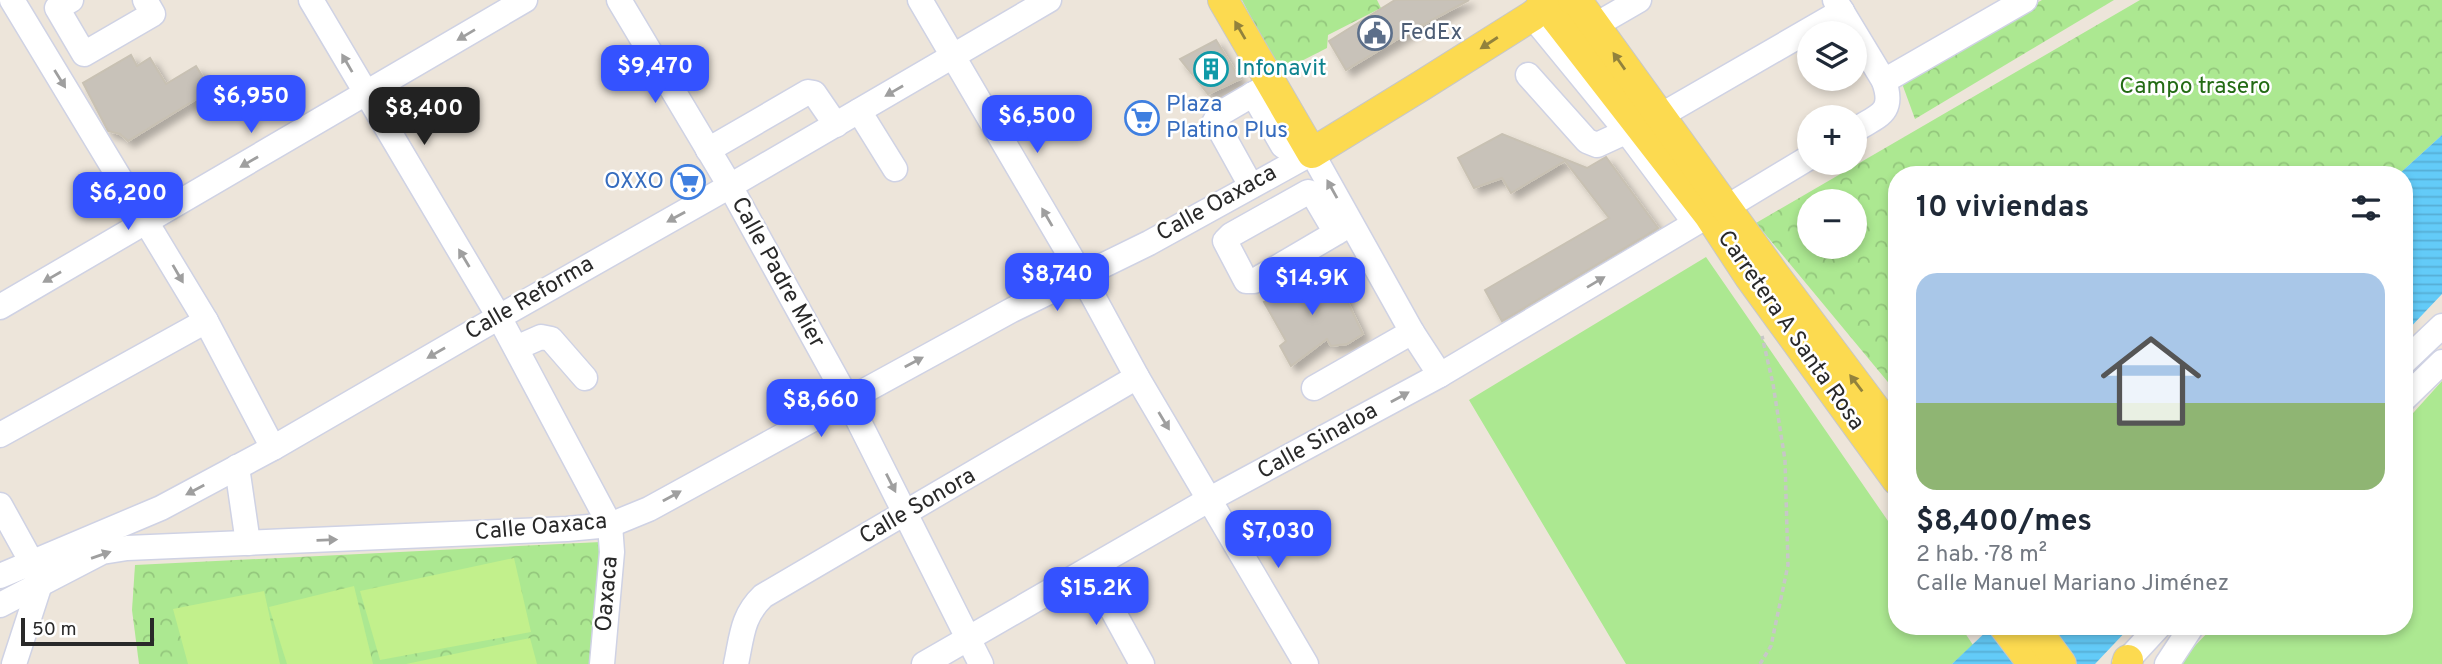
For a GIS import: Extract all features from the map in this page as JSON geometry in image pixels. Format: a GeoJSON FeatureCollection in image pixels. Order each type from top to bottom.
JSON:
{"type":"FeatureCollection","features":[{"type":"Feature","properties":{"kind":"main road"},"geometry":{"type":"LineString","coordinates":[[1223,0],[1262,89],[1312,153]]}},
{"type":"Feature","properties":{"kind":"main road"},"geometry":{"type":"LineString","coordinates":[[1562,6],[1642,125]]}},
{"type":"Feature","properties":{"kind":"main road"},"geometry":{"type":"LineString","coordinates":[[1562,6],[1642,125],[1710,215]]}},
{"type":"Feature","properties":{"kind":"main road","name":"Calle Oaxaca"},"geometry":{"type":"LineString","coordinates":[[1312,153],[1562,6]]}},
{"type":"Feature","properties":{"kind":"main road","name":"Carretera A Santa Rosa"},"geometry":{"type":"LineString","coordinates":[[1710,215],[1774,274],[1888,426]]}},
{"type":"Feature","properties":{"kind":"main road","name":"Carretera A Santa Rosa"},"geometry":{"type":"LineString","coordinates":[[1710,215],[1749,276],[1888,468]]}},
{"type":"Feature","properties":{"kind":"main road"},"geometry":{"type":"LineString","coordinates":[[2011,635],[2033,664]]}},
{"type":"Feature","properties":{"kind":"main road"},"geometry":{"type":"LineString","coordinates":[[2040,635],[2061,664]]}},
{"type":"Feature","properties":{"kind":"street"},"geometry":{"type":"LineString","coordinates":[[12,0],[148,221],[206,321],[273,448]]}},
{"type":"Feature","properties":{"kind":"street"},"geometry":{"type":"LineString","coordinates":[[37,40],[68,12],[84,54],[153,15],[145,0]]}},
{"type":"Feature","properties":{"kind":"street"},"geometry":{"type":"LineString","coordinates":[[311,0],[499,317],[610,525]]}},
{"type":"Feature","properties":{"kind":"street"},"geometry":{"type":"LineString","coordinates":[[0,307],[525,0]]}},
{"type":"Feature","properties":{"kind":"street","name":"Calle Padre Mier"},"geometry":{"type":"LineString","coordinates":[[619,0],[730,187],[847,398],[981,664]]}},
{"type":"Feature","properties":{"kind":"street"},"geometry":{"type":"LineString","coordinates":[[920,0],[1306,664]]}},
{"type":"Feature","properties":{"kind":"street","name":"Calle Reforma"},"geometry":{"type":"LineString","coordinates":[[0,605],[36,573],[273,448],[730,187],[1049,0]]}},
{"type":"Feature","properties":{"kind":"street"},"geometry":{"type":"LineString","coordinates":[[1562,6],[1640,0]]}},
{"type":"Feature","properties":{"kind":"street"},"geometry":{"type":"LineString","coordinates":[[1884,81],[2025,0]]}},
{"type":"Feature","properties":{"kind":"street"},"geometry":{"type":"LineString","coordinates":[[1528,75],[1592,145],[1608,142],[1642,125],[1839,6],[1884,81],[1889,103],[1886,110],[1867,122]]}},
{"type":"Feature","properties":{"kind":"street"},"geometry":{"type":"LineString","coordinates":[[1262,89],[1221,113],[1215,121],[1281,206]]}},
{"type":"Feature","properties":{"kind":"street"},"geometry":{"type":"LineString","coordinates":[[708,150],[808,92],[814,93],[836,125]]}},
{"type":"Feature","properties":{"kind":"street"},"geometry":{"type":"LineString","coordinates":[[859,111],[895,169]]}},
{"type":"Feature","properties":{"kind":"street"},"geometry":{"type":"LineString","coordinates":[[1312,153],[1343,228]]}},
{"type":"Feature","properties":{"kind":"street","name":"Calle Oaxaca"},"geometry":{"type":"LineString","coordinates":[[36,573],[102,552],[127,548],[553,530],[610,525],[649,509],[847,398],[1312,153]]}},
{"type":"Feature","properties":{"kind":"street","name":"Calle Sinaloa"},"geometry":{"type":"LineString","coordinates":[[924,664],[1210,499],[1440,375],[1797,165]]}},
{"type":"Feature","properties":{"kind":"street"},"geometry":{"type":"LineString","coordinates":[[1343,228],[1250,282],[1246,281],[1226,246],[1227,238],[1231,235],[1303,193],[1313,194],[1343,228],[1440,375]]}},
{"type":"Feature","properties":{"kind":"street"},"geometry":{"type":"LineString","coordinates":[[1216,205],[1231,235]]}},
{"type":"Feature","properties":{"kind":"street"},"geometry":{"type":"LineString","coordinates":[[0,435],[206,321]]}},
{"type":"Feature","properties":{"kind":"street"},"geometry":{"type":"LineString","coordinates":[[2413,353],[2442,326]]}},
{"type":"Feature","properties":{"kind":"street"},"geometry":{"type":"LineString","coordinates":[[1314,388],[1412,332]]}},
{"type":"Feature","properties":{"kind":"street"},"geometry":{"type":"LineString","coordinates":[[516,348],[541,337],[551,340],[585,379]]}},
{"type":"Feature","properties":{"kind":"street"},"geometry":{"type":"LineString","coordinates":[[2413,390],[2442,362]]}},
{"type":"Feature","properties":{"kind":"street","name":"Calle Sonora"},"geometry":{"type":"LineString","coordinates":[[736,664],[746,619],[751,607],[763,596],[1137,377]]}},
{"type":"Feature","properties":{"kind":"street"},"geometry":{"type":"LineString","coordinates":[[237,467],[247,543]]}},
{"type":"Feature","properties":{"kind":"street"},"geometry":{"type":"LineString","coordinates":[[1196,474],[1215,485],[1241,484]]}},
{"type":"Feature","properties":{"kind":"street"},"geometry":{"type":"LineString","coordinates":[[0,505],[36,573],[14,664]]}},
{"type":"Feature","properties":{"kind":"street","name":"Oaxaca"},"geometry":{"type":"LineString","coordinates":[[602,664],[612,552],[610,525]]}},
{"type":"Feature","properties":{"kind":"street"},"geometry":{"type":"LineString","coordinates":[[1090,569],[1142,664]]}},
{"type":"Feature","properties":{"kind":"street","name":"Calle Reforma"},"geometry":{"type":"LineString","coordinates":[[0,576],[36,573]]}},
{"type":"Feature","properties":{"kind":"street"},"geometry":{"type":"LineString","coordinates":[[2126,663],[2151,635]]}},
{"type":"Feature","properties":{"kind":"street"},"geometry":{"type":"LineString","coordinates":[[2166,664],[2186,635]]}},
{"type":"Feature","properties":{"kind":"path"},"geometry":{"type":"LineString","coordinates":[[1760,328],[1773,384],[1784,460],[1788,565],[1771,646],[1760,664]]}},
{"type":"Feature","properties":{"kind":"green space"},"geometry":{"type":"Polygon","coordinates":[[[1242,0],[1377,0],[1381,8],[1328,35],[1327,48],[1280,72],[1242,0]]]}},
{"type":"Feature","properties":{"kind":"green space"},"geometry":{"type":"Polygon","coordinates":[[[2042,0],[2114,0],[1915,119],[1900,78],[2042,0]]]}},
{"type":"Feature","properties":{"kind":"green space","name":"Campo trasero"},"geometry":{"type":"Polygon","coordinates":[[[2140,0],[2442,0],[2442,135],[2408,166],[1888,166],[1888,382],[1756,223],[1797,199],[1797,259],[1867,259],[1867,189],[1815,189],[1839,175],[1867,175],[1867,159],[2140,0]]]}},
{"type":"Feature","properties":{"kind":"green space"},"geometry":{"type":"Polygon","coordinates":[[[1706,257],[1888,521],[1888,635],[1966,635],[1973,645],[1952,664],[1626,664],[1469,400],[1706,257]]]}},
{"type":"Feature","properties":{"kind":"green space"},"geometry":{"type":"Polygon","coordinates":[[[2442,381],[2442,664],[2182,664],[2188,653],[2205,635],[2413,635],[2413,413],[2442,381]]]}},
{"type":"Feature","properties":{"kind":"green space"},"geometry":{"type":"Polygon","coordinates":[[[601,542],[593,664],[139,664],[132,610],[135,565],[601,542]]]}},
{"type":"Feature","properties":{"kind":"green space"},"geometry":{"type":"Polygon","coordinates":[[[514,558],[531,632],[380,660],[360,591],[514,558]]]}},
{"type":"Feature","properties":{"kind":"green space"},"geometry":{"type":"Polygon","coordinates":[[[354,586],[373,664],[287,664],[269,607],[354,586]]]}},
{"type":"Feature","properties":{"kind":"green space"},"geometry":{"type":"Polygon","coordinates":[[[264,591],[280,664],[188,664],[173,609],[264,591]]]}},
{"type":"Feature","properties":{"kind":"green space"},"geometry":{"type":"Polygon","coordinates":[[[530,638],[537,664],[406,664],[530,638]]]}},
{"type":"Feature","properties":{"kind":"water"},"geometry":{"type":"Polygon","coordinates":[[[2442,135],[2442,294],[2413,325],[2413,166],[2408,166],[2442,135]]]}},
{"type":"Feature","properties":{"kind":"water"},"geometry":{"type":"Polygon","coordinates":[[[1983,635],[2122,635],[2095,664],[1952,664],[1983,635]]]}},
{"type":"Feature","properties":{"kind":"building","name":"FedEx"},"geometry":{"type":"Polygon","coordinates":[[[1395,0],[1469,0],[1346,70],[1329,41],[1395,0]]]}},
{"type":"Feature","properties":{"kind":"building","name":"Infonavit"},"geometry":{"type":"Polygon","coordinates":[[[1216,40],[1240,79],[1208,94],[1180,59],[1216,40]]]}},
{"type":"Feature","properties":{"kind":"building"},"geometry":{"type":"Polygon","coordinates":[[[131,55],[137,66],[150,58],[166,84],[196,66],[211,90],[128,141],[120,134],[108,131],[83,83],[131,55]]]}},
{"type":"Feature","properties":{"kind":"building"},"geometry":{"type":"Polygon","coordinates":[[[1502,134],[1587,168],[1606,157],[1658,228],[1502,321],[1485,290],[1609,218],[1565,161],[1511,193],[1502,178],[1474,188],[1458,158],[1502,134]]]}},
{"type":"Feature","properties":{"kind":"building"},"geometry":{"type":"Polygon","coordinates":[[[1289,277],[1306,284],[1315,278],[1340,286],[1363,334],[1347,344],[1331,346],[1327,339],[1291,366],[1280,346],[1286,341],[1264,302],[1278,296],[1281,282],[1289,277]]]}},
{"type":"Feature","properties":{"kind":"place","name":"FedEx"},"geometry":{"type":"Point","coordinates":[1375,33]}},
{"type":"Feature","properties":{"kind":"place","name":"Infonavit"},"geometry":{"type":"Point","coordinates":[1211,69]}},
{"type":"Feature","properties":{"kind":"place","name":"Plaza Platino Plus"},"geometry":{"type":"Point","coordinates":[1142,118]}},
{"type":"Feature","properties":{"kind":"place","name":"OXXO"},"geometry":{"type":"Point","coordinates":[688,182]}}]}
